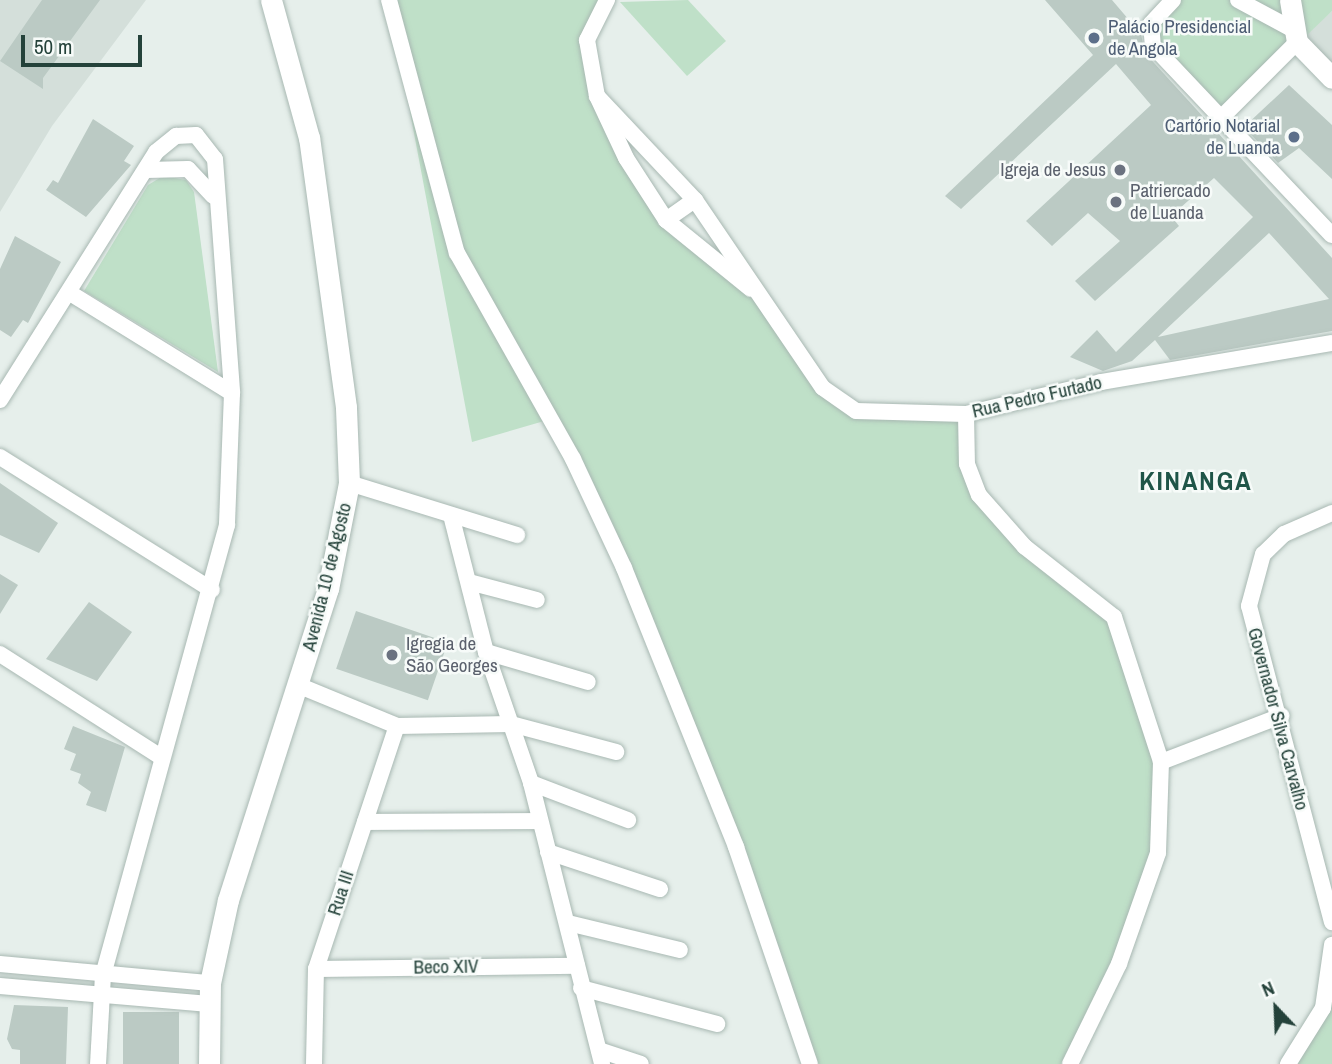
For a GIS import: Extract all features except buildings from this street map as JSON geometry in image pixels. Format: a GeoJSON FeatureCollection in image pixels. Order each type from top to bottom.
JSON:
{"type":"FeatureCollection","features":[{"type":"Feature","properties":{"kind":"street","name":"Avenida 10 de Agosto"},"geometry":{"type":"LineString","coordinates":[[209,1064],[209,994],[232,888],[300,686],[328,589],[349,483],[346,407],[309,138],[271,0]]}},
{"type":"Feature","properties":{"kind":"street"},"geometry":{"type":"LineString","coordinates":[[389,0],[457,253],[573,459],[624,568],[736,847],[810,1064]]}},
{"type":"Feature","properties":{"kind":"street","name":"Rua Pedro Furtado"},"geometry":{"type":"LineString","coordinates":[[607,0],[588,30],[597,96],[640,185],[666,220],[755,292]]}},
{"type":"Feature","properties":{"kind":"street"},"geometry":{"type":"LineString","coordinates":[[1172,0],[1151,24],[1153,46],[1332,235]]}},
{"type":"Feature","properties":{"kind":"street"},"geometry":{"type":"LineString","coordinates":[[1238,0],[1294,36],[1313,61],[1332,78]]}},
{"type":"Feature","properties":{"kind":"street"},"geometry":{"type":"LineString","coordinates":[[1221,118],[1294,36],[1290,0]]}},
{"type":"Feature","properties":{"kind":"street","name":"Rua Pedro Furtado"},"geometry":{"type":"LineString","coordinates":[[597,96],[695,200],[755,292],[838,402],[856,411],[966,414],[1101,382],[1332,343]]}},
{"type":"Feature","properties":{"kind":"street"},"geometry":{"type":"LineString","coordinates":[[0,400],[166,141],[196,135],[215,159],[214,196],[232,393],[227,525],[212,590],[161,757],[103,975],[98,1064]]}},
{"type":"Feature","properties":{"kind":"street"},"geometry":{"type":"LineString","coordinates":[[640,185],[659,163]]}},
{"type":"Feature","properties":{"kind":"street"},"geometry":{"type":"LineString","coordinates":[[146,170],[188,169],[214,196]]}},
{"type":"Feature","properties":{"kind":"street"},"geometry":{"type":"LineString","coordinates":[[666,220],[695,200]]}},
{"type":"Feature","properties":{"kind":"street"},"geometry":{"type":"LineString","coordinates":[[70,293],[232,393]]}},
{"type":"Feature","properties":{"kind":"street"},"geometry":{"type":"LineString","coordinates":[[966,414],[967,464],[979,495],[1025,547],[1114,617],[1161,762],[1158,853],[1119,964],[1070,1064]]}},
{"type":"Feature","properties":{"kind":"street"},"geometry":{"type":"LineString","coordinates":[[0,457],[212,590]]}},
{"type":"Feature","properties":{"kind":"street"},"geometry":{"type":"LineString","coordinates":[[349,483],[452,519],[517,535]]}},
{"type":"Feature","properties":{"kind":"street","name":"Governador Silva Carvalho"},"geometry":{"type":"LineString","coordinates":[[1332,513],[1284,534],[1263,554],[1253,581],[1249,606],[1281,716],[1332,922]]}},
{"type":"Feature","properties":{"kind":"street"},"geometry":{"type":"LineString","coordinates":[[452,519],[486,652],[531,783],[538,821],[568,923],[581,988],[601,1057],[641,1064]]}},
{"type":"Feature","properties":{"kind":"street"},"geometry":{"type":"LineString","coordinates":[[469,582],[537,600]]}},
{"type":"Feature","properties":{"kind":"street"},"geometry":{"type":"LineString","coordinates":[[486,652],[588,682]]}},
{"type":"Feature","properties":{"kind":"street"},"geometry":{"type":"LineString","coordinates":[[0,654],[161,757]]}},
{"type":"Feature","properties":{"kind":"street"},"geometry":{"type":"LineString","coordinates":[[300,686],[397,726],[511,724],[616,751]]}},
{"type":"Feature","properties":{"kind":"street"},"geometry":{"type":"LineString","coordinates":[[1161,762],[1281,716]]}},
{"type":"Feature","properties":{"kind":"street","name":"Rua III"},"geometry":{"type":"LineString","coordinates":[[314,1064],[316,969],[397,726]]}},
{"type":"Feature","properties":{"kind":"street"},"geometry":{"type":"LineString","coordinates":[[531,783],[628,820]]}},
{"type":"Feature","properties":{"kind":"street"},"geometry":{"type":"LineString","coordinates":[[365,822],[538,821]]}},
{"type":"Feature","properties":{"kind":"street"},"geometry":{"type":"LineString","coordinates":[[548,852],[660,889]]}},
{"type":"Feature","properties":{"kind":"street"},"geometry":{"type":"LineString","coordinates":[[568,923],[680,950]]}},
{"type":"Feature","properties":{"kind":"street"},"geometry":{"type":"LineString","coordinates":[[1288,1064],[1323,1008],[1332,945]]}},
{"type":"Feature","properties":{"kind":"street"},"geometry":{"type":"LineString","coordinates":[[0,964],[103,975],[209,994]]}},
{"type":"Feature","properties":{"kind":"street","name":"Beco XIV"},"geometry":{"type":"LineString","coordinates":[[316,969],[577,966]]}},
{"type":"Feature","properties":{"kind":"street"},"geometry":{"type":"LineString","coordinates":[[0,986],[101,994],[209,994]]}},
{"type":"Feature","properties":{"kind":"street"},"geometry":{"type":"LineString","coordinates":[[581,988],[717,1024]]}},
{"type":"Feature","properties":{"kind":"shaded area"},"geometry":{"type":"Polygon","coordinates":[[[0,0],[146,0],[52,126],[0,212],[0,0]]]}},
{"type":"Feature","properties":{"kind":"shaded area"},"geometry":{"type":"Polygon","coordinates":[[[1332,11],[1332,78],[1297,42],[1332,11]]]}},
{"type":"Feature","properties":{"kind":"green space"},"geometry":{"type":"Polygon","coordinates":[[[389,0],[607,0],[593,18],[597,96],[646,193],[755,292],[838,402],[966,414],[979,495],[1114,617],[1161,762],[1162,825],[1142,903],[1070,1064],[810,1064],[736,847],[551,419],[472,442],[389,0]]]}},
{"type":"Feature","properties":{"kind":"green space"},"geometry":{"type":"Polygon","coordinates":[[[688,0],[726,41],[687,76],[620,2],[688,0]]]}},
{"type":"Feature","properties":{"kind":"green space"},"geometry":{"type":"Polygon","coordinates":[[[1173,0],[1332,0],[1332,11],[1221,118],[1158,53],[1151,24],[1173,0]]]}},
{"type":"Feature","properties":{"kind":"green space"},"geometry":{"type":"Polygon","coordinates":[[[163,176],[186,180],[194,192],[218,372],[84,291],[148,185],[163,176]]]}},
{"type":"Feature","properties":{"kind":"green space"},"geometry":{"type":"Polygon","coordinates":[[[1332,945],[1332,1064],[1288,1064],[1323,1008],[1332,945]]]}},
{"type":"Feature","properties":{"kind":"place","name":"Palácio Presidencial de Angola"},"geometry":{"type":"Point","coordinates":[1094,38]}},
{"type":"Feature","properties":{"kind":"place","name":"Cartório Notarial de Luanda"},"geometry":{"type":"Point","coordinates":[1294,137]}},
{"type":"Feature","properties":{"kind":"place","name":"Igreja de Jesus"},"geometry":{"type":"Point","coordinates":[1120,170]}},
{"type":"Feature","properties":{"kind":"place","name":"Patriercado de Luanda"},"geometry":{"type":"Point","coordinates":[1116,202]}},
{"type":"Feature","properties":{"kind":"place","name":"Igregia de São Georges"},"geometry":{"type":"Point","coordinates":[392,655]}},
{"type":"Feature","properties":{"kind":"district","name":"KINANGA"},"geometry":{"type":"Point","coordinates":[1196,481]}}]}
